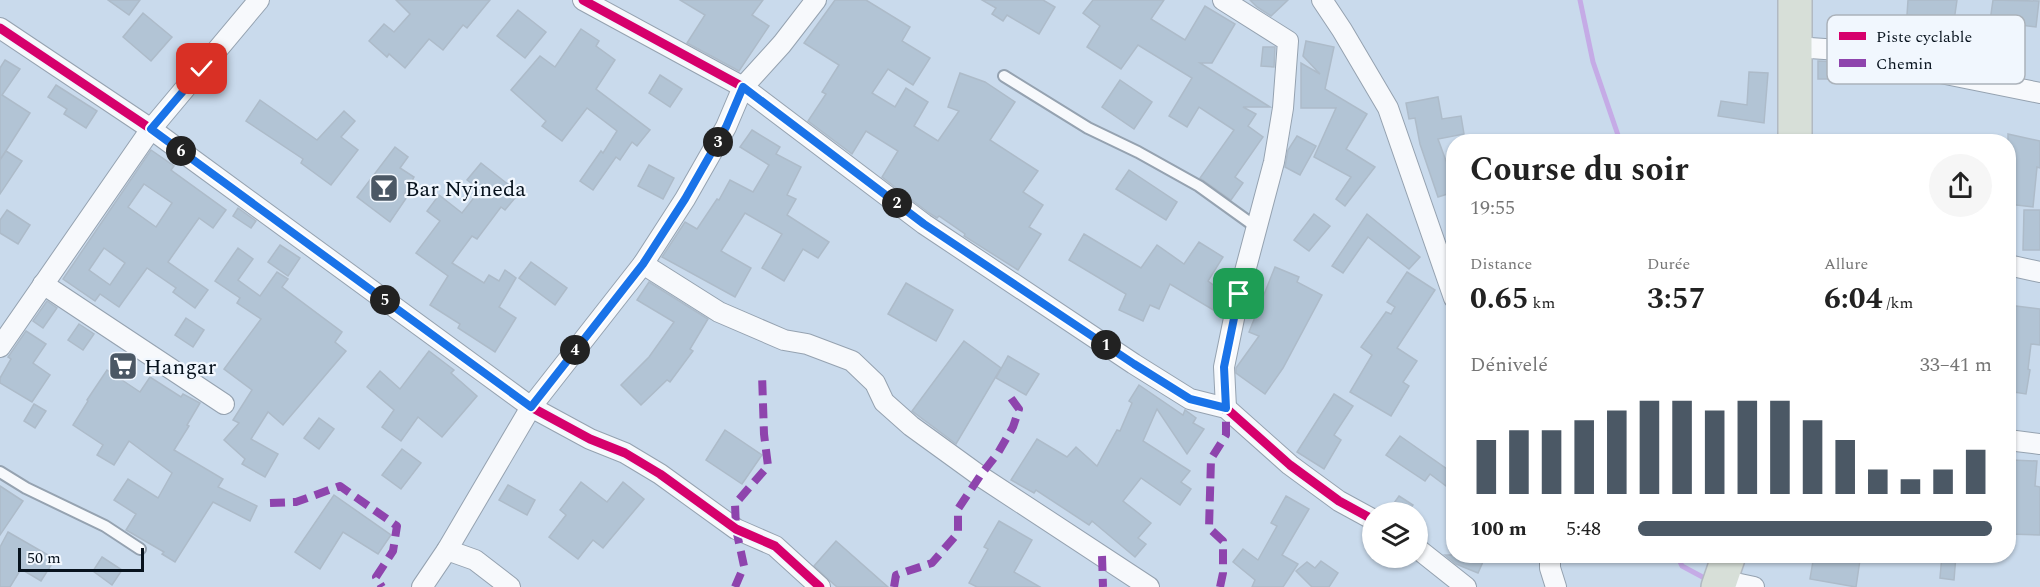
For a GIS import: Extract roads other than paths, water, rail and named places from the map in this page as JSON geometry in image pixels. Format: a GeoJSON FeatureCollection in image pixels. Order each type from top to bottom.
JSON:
{"type":"FeatureCollection","features":[{"type":"Feature","properties":{"kind":"highway"},"geometry":{"type":"LineString","coordinates":[[1795,0],[1795,134]]}},
{"type":"Feature","properties":{"kind":"street"},"geometry":{"type":"LineString","coordinates":[[0,347],[151,129],[260,0]]}},
{"type":"Feature","properties":{"kind":"street"},"geometry":{"type":"LineString","coordinates":[[583,0],[743,87],[924,224],[1190,399],[1226,408],[1290,465],[1339,501],[1362,514]]}},
{"type":"Feature","properties":{"kind":"street"},"geometry":{"type":"LineString","coordinates":[[422,587],[447,550],[531,407],[643,264],[685,199],[726,127],[743,87],[782,44],[816,0]]}},
{"type":"Feature","properties":{"kind":"street"},"geometry":{"type":"LineString","coordinates":[[1223,0],[1288,40],[1283,108],[1274,162],[1256,227],[1224,367],[1226,408]]}},
{"type":"Feature","properties":{"kind":"street"},"geometry":{"type":"LineString","coordinates":[[1322,0],[1388,108],[1446,275]]}},
{"type":"Feature","properties":{"kind":"street"},"geometry":{"type":"LineString","coordinates":[[0,28],[151,129],[531,407],[590,440],[625,453],[660,474],[736,529],[775,546],[820,587]]}},
{"type":"Feature","properties":{"kind":"street"},"geometry":{"type":"LineString","coordinates":[[1795,47],[1827,49]]}},
{"type":"Feature","properties":{"kind":"street"},"geometry":{"type":"LineString","coordinates":[[1995,84],[2040,93]]}},
{"type":"Feature","properties":{"kind":"street"},"geometry":{"type":"LineString","coordinates":[[643,264],[719,312],[784,340],[807,344],[852,361],[875,383],[884,402],[911,426],[980,476],[1149,587]]}},
{"type":"Feature","properties":{"kind":"street"},"geometry":{"type":"LineString","coordinates":[[2016,267],[2040,272]]}},
{"type":"Feature","properties":{"kind":"street"},"geometry":{"type":"LineString","coordinates":[[43,284],[224,405]]}},
{"type":"Feature","properties":{"kind":"street"},"geometry":{"type":"LineString","coordinates":[[2016,441],[2040,444]]}},
{"type":"Feature","properties":{"kind":"street"},"geometry":{"type":"LineString","coordinates":[[447,550],[476,560],[510,587]]}},
{"type":"Feature","properties":{"kind":"street"},"geometry":{"type":"LineString","coordinates":[[1428,557],[1466,587]]}},
{"type":"Feature","properties":{"kind":"street"},"geometry":{"type":"LineString","coordinates":[[1550,563],[1556,587]]}},
{"type":"Feature","properties":{"kind":"street"},"geometry":{"type":"LineString","coordinates":[[1723,574],[1754,587]]}},
{"type":"Feature","properties":{"kind":"lane"},"geometry":{"type":"LineString","coordinates":[[1004,76],[1088,128],[1138,152],[1199,186],[1256,227]]}},
{"type":"Feature","properties":{"kind":"lane"},"geometry":{"type":"LineString","coordinates":[[0,472],[26,488],[105,526],[140,549]]}},
{"type":"Feature","properties":{"kind":"waterway"},"geometry":{"type":"LineString","coordinates":[[1580,0],[1593,62],[1618,134]]}},
{"type":"Feature","properties":{"kind":"waterway"},"geometry":{"type":"LineString","coordinates":[[1681,563],[1682,566],[1710,581]]}},
{"type":"Feature","properties":{"kind":"place","name":"Bar Nyineda"},"geometry":{"type":"Point","coordinates":[384,188]}},
{"type":"Feature","properties":{"kind":"place","name":"Hangar"},"geometry":{"type":"Point","coordinates":[123,366]}}]}
